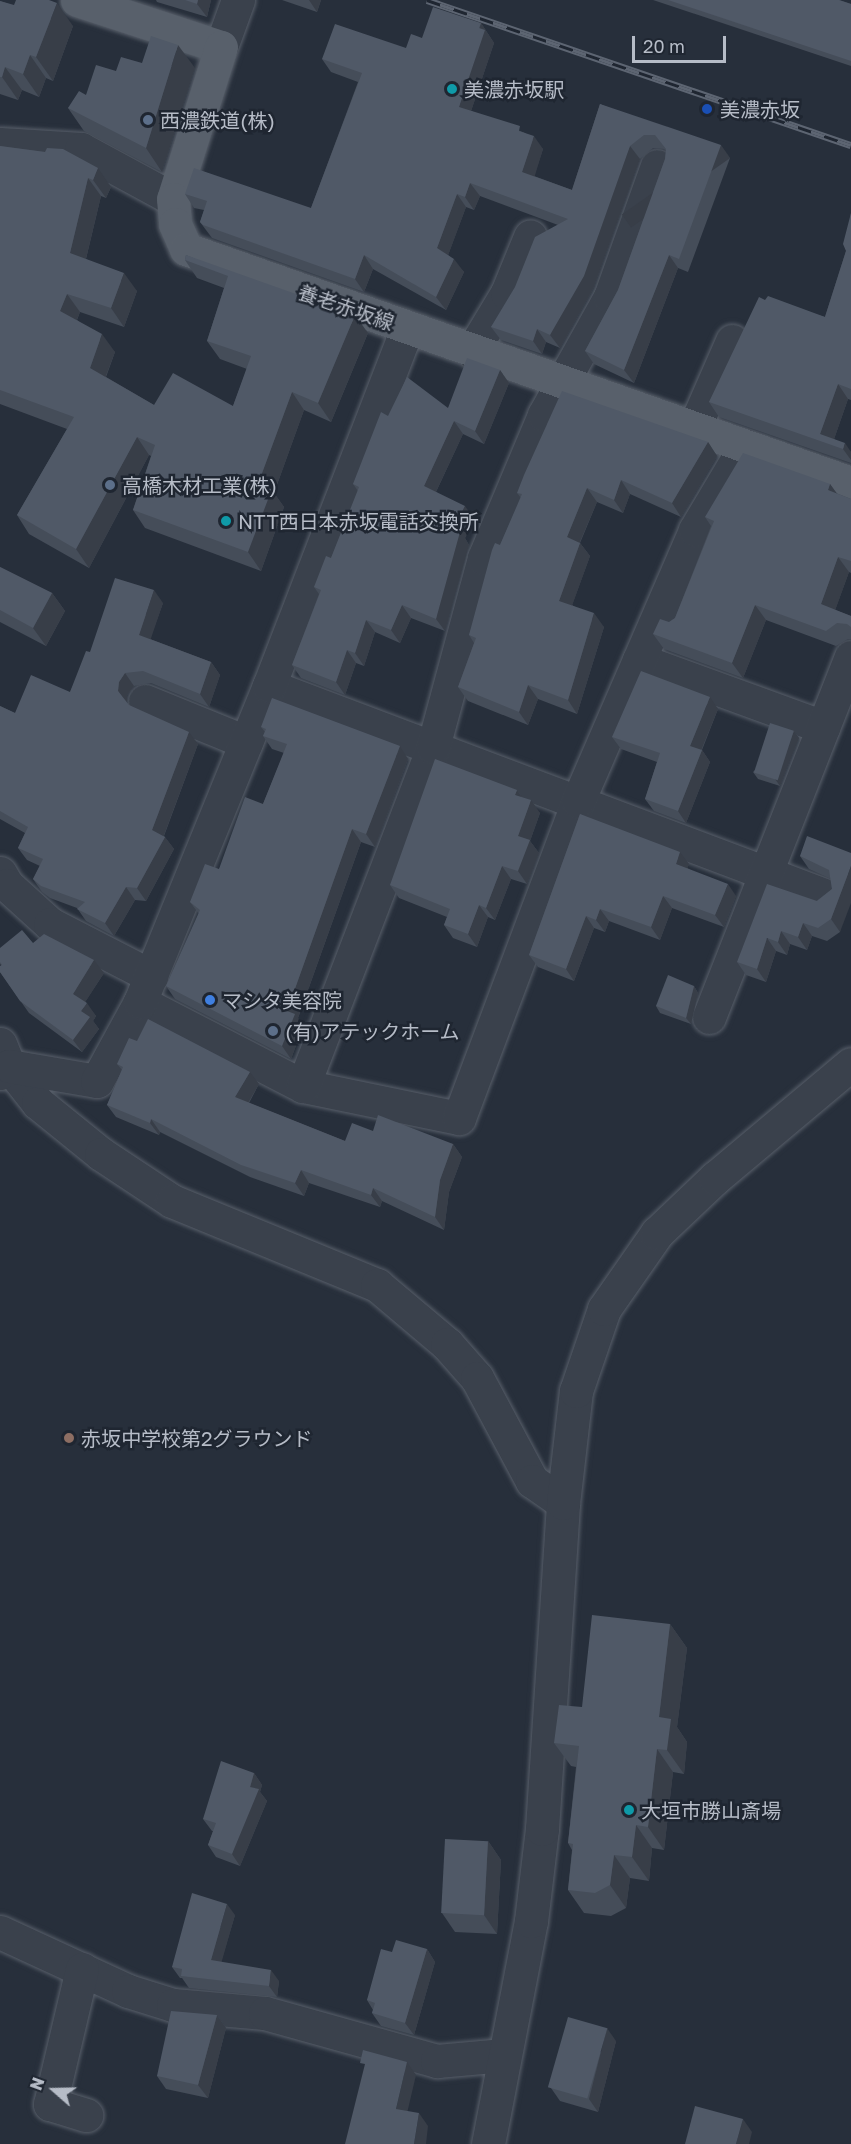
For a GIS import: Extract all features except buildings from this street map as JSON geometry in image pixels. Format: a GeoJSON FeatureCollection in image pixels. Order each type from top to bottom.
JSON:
{"type":"FeatureCollection","features":[{"type":"Feature","properties":{"kind":"main road"},"geometry":{"type":"LineString","coordinates":[[77,0],[221,47]]}},
{"type":"Feature","properties":{"kind":"main road","name":"養老赤坂線"},"geometry":{"type":"LineString","coordinates":[[221,47],[173,199],[175,224],[186,249],[851,483]]}},
{"type":"Feature","properties":{"kind":"street"},"geometry":{"type":"LineString","coordinates":[[221,47],[238,0]]}},
{"type":"Feature","properties":{"kind":"street"},"geometry":{"type":"LineString","coordinates":[[0,144],[81,149],[173,199]]}},
{"type":"Feature","properties":{"kind":"street"},"geometry":{"type":"LineString","coordinates":[[303,1086],[434,747],[484,558],[543,415],[610,297],[657,166]]}},
{"type":"Feature","properties":{"kind":"street"},"geometry":{"type":"LineString","coordinates":[[472,351],[507,293],[530,237]]}},
{"type":"Feature","properties":{"kind":"street"},"geometry":{"type":"LineString","coordinates":[[3,1061],[97,1081],[146,989],[269,686],[407,328]]}},
{"type":"Feature","properties":{"kind":"street"},"geometry":{"type":"LineString","coordinates":[[694,428],[732,341]]}},
{"type":"Feature","properties":{"kind":"street"},"geometry":{"type":"LineString","coordinates":[[0,873],[7,885],[50,924],[146,989],[303,1086],[459,1118],[579,801],[639,660],[695,530],[745,446]]}},
{"type":"Feature","properties":{"kind":"street"},"geometry":{"type":"LineString","coordinates":[[709,1017],[764,871],[851,657]]}},
{"type":"Feature","properties":{"kind":"street"},"geometry":{"type":"LineString","coordinates":[[639,660],[823,726]]}},
{"type":"Feature","properties":{"kind":"street"},"geometry":{"type":"LineString","coordinates":[[269,686],[824,895]]}},
{"type":"Feature","properties":{"kind":"street"},"geometry":{"type":"LineString","coordinates":[[145,701],[246,742]]}},
{"type":"Feature","properties":{"kind":"street"},"geometry":{"type":"LineString","coordinates":[[3,1061],[38,1103],[101,1154],[172,1201],[377,1284],[447,1344],[477,1378],[532,1481],[563,1503]]}},
{"type":"Feature","properties":{"kind":"street"},"geometry":{"type":"LineString","coordinates":[[488,2144],[531,1921],[542,1829],[563,1503],[576,1391],[604,1309],[657,1233],[715,1178],[851,1064]]}},
{"type":"Feature","properties":{"kind":"street"},"geometry":{"type":"LineString","coordinates":[[0,1932],[128,1991],[172,2006],[265,2013],[437,2061],[504,2055]]}},
{"type":"Feature","properties":{"kind":"street"},"geometry":{"type":"LineString","coordinates":[[82,1969],[50,2104],[86,2115]]}},
{"type":"Feature","properties":{"kind":"railway"},"geometry":{"type":"LineString","coordinates":[[427,0],[851,145]]}},
{"type":"Feature","properties":{"kind":"place","name":"美濃赤坂駅"},"geometry":{"type":"Point","coordinates":[452,89]}},
{"type":"Feature","properties":{"kind":"place","name":"美濃赤坂"},"geometry":{"type":"Point","coordinates":[707,109]}},
{"type":"Feature","properties":{"kind":"place","name":"西濃鉄道(株)"},"geometry":{"type":"Point","coordinates":[148,120]}},
{"type":"Feature","properties":{"kind":"place","name":"高橋木材工業(株)"},"geometry":{"type":"Point","coordinates":[110,485]}},
{"type":"Feature","properties":{"kind":"place","name":"NTT西日本赤坂電話交換所"},"geometry":{"type":"Point","coordinates":[226,521]}},
{"type":"Feature","properties":{"kind":"place","name":"マシタ美容院"},"geometry":{"type":"Point","coordinates":[210,1000]}},
{"type":"Feature","properties":{"kind":"place","name":"(有)アテックホーム"},"geometry":{"type":"Point","coordinates":[273,1031]}},
{"type":"Feature","properties":{"kind":"place","name":"赤坂中学校第2グラウンド"},"geometry":{"type":"Point","coordinates":[69,1438]}},
{"type":"Feature","properties":{"kind":"place","name":"大垣市勝山斎場"},"geometry":{"type":"Point","coordinates":[629,1810]}}]}
